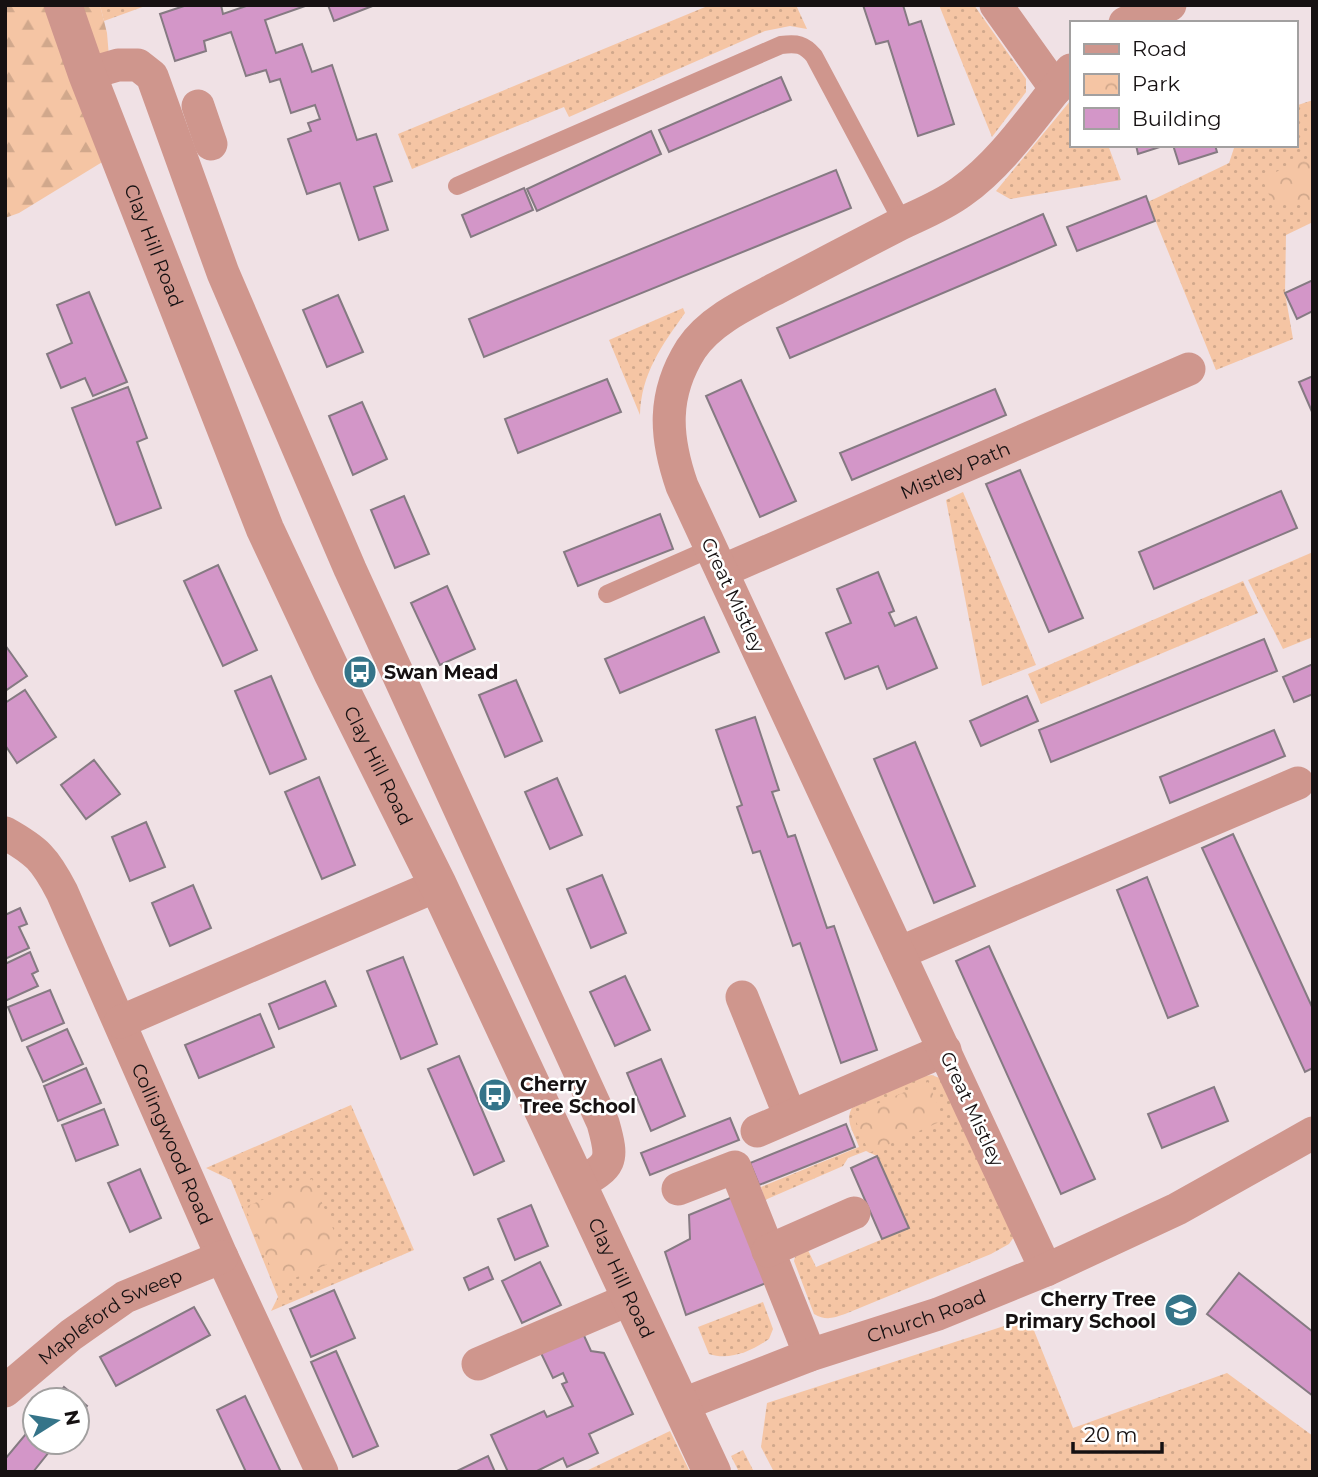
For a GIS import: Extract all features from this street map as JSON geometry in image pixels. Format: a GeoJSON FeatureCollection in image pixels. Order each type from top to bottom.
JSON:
{"type":"FeatureCollection","features":[{"type":"Feature","properties":{"kind":"street","name":"Clay Hill Road"},"geometry":{"type":"LineString","coordinates":[[63,5],[87,74],[265,529],[332,672],[438,885],[712,1472]]}},
{"type":"Feature","properties":{"kind":"street"},"geometry":{"type":"LineString","coordinates":[[996,5],[1063,79]]}},
{"type":"Feature","properties":{"kind":"street"},"geometry":{"type":"LineString","coordinates":[[1130,21],[1170,5]]}},
{"type":"Feature","properties":{"kind":"street"},"geometry":{"type":"LineString","coordinates":[[87,74],[118,65],[138,65],[152,76],[197,128],[223,273],[350,569],[603,1123],[610,1149],[607,1164],[598,1173],[577,1185]]}},
{"type":"Feature","properties":{"kind":"street","name":"Great Mistley"},"geometry":{"type":"LineString","coordinates":[[1046,1270],[681,486],[670,453],[668,415],[675,385],[692,348],[723,317],[943,204],[985,173],[1063,79]]}},
{"type":"Feature","properties":{"kind":"street","name":"Mistley Path"},"geometry":{"type":"LineString","coordinates":[[717,560],[1189,369]]}},
{"type":"Feature","properties":{"kind":"street"},"geometry":{"type":"LineString","coordinates":[[899,953],[1298,783]]}},
{"type":"Feature","properties":{"kind":"street","name":"Collingwood Road"},"geometry":{"type":"LineString","coordinates":[[5,833],[34,850],[50,869],[222,1257],[322,1472]]}},
{"type":"Feature","properties":{"kind":"street"},"geometry":{"type":"LineString","coordinates":[[120,1022],[438,885]]}},
{"type":"Feature","properties":{"kind":"street"},"geometry":{"type":"LineString","coordinates":[[742,997],[790,1116]]}},
{"type":"Feature","properties":{"kind":"street"},"geometry":{"type":"LineString","coordinates":[[757,1131],[945,1050]]}},
{"type":"Feature","properties":{"kind":"street","name":"Church Road"},"geometry":{"type":"LineString","coordinates":[[681,1405],[810,1355],[938,1314],[1046,1270],[1177,1209],[1313,1133]]}},
{"type":"Feature","properties":{"kind":"street"},"geometry":{"type":"LineString","coordinates":[[678,1189],[735,1167],[810,1355]]}},
{"type":"Feature","properties":{"kind":"street"},"geometry":{"type":"LineString","coordinates":[[768,1251],[855,1213]]}},
{"type":"Feature","properties":{"kind":"street","name":"Mapleford Sweep"},"geometry":{"type":"LineString","coordinates":[[5,1391],[71,1335],[125,1297],[222,1257]]}},
{"type":"Feature","properties":{"kind":"street"},"geometry":{"type":"LineString","coordinates":[[478,1364],[630,1299]]}},
{"type":"Feature","properties":{"kind":"lane"},"geometry":{"type":"LineString","coordinates":[[457,186],[781,45],[796,43],[807,47],[814,57],[903,223]]}},
{"type":"Feature","properties":{"kind":"lane"},"geometry":{"type":"LineString","coordinates":[[607,594],[717,560]]}},
{"type":"Feature","properties":{"kind":"green space"},"geometry":{"type":"Polygon","coordinates":[[[5,5],[100,5],[107,33],[117,153],[19,213],[5,218],[5,5]]]}},
{"type":"Feature","properties":{"kind":"green space"},"geometry":{"type":"Polygon","coordinates":[[[100,5],[148,5],[104,21],[100,5]]]}},
{"type":"Feature","properties":{"kind":"green space"},"geometry":{"type":"Polygon","coordinates":[[[710,5],[796,5],[807,29],[790,26],[765,31],[569,117],[564,107],[412,169],[398,134],[710,5]]]}},
{"type":"Feature","properties":{"kind":"green space"},"geometry":{"type":"Polygon","coordinates":[[[939,5],[974,5],[1026,79],[1026,92],[992,137],[939,5]]]}},
{"type":"Feature","properties":{"kind":"green space"},"geometry":{"type":"Polygon","coordinates":[[[1313,100],[1313,222],[1286,235],[1285,293],[1293,339],[1216,370],[1148,202],[1229,163],[1234,147],[1297,147],[1297,105],[1313,100]]]}},
{"type":"Feature","properties":{"kind":"green space"},"geometry":{"type":"Polygon","coordinates":[[[1070,101],[1070,147],[1109,147],[1121,180],[1010,199],[996,191],[1070,101]]]}},
{"type":"Feature","properties":{"kind":"green space"},"geometry":{"type":"Polygon","coordinates":[[[1313,156],[1313,198],[1307,202],[1273,204],[1262,178],[1313,156]]]}},
{"type":"Feature","properties":{"kind":"green space"},"geometry":{"type":"Polygon","coordinates":[[[683,308],[685,313],[649,373],[641,400],[640,415],[609,340],[683,308]]]}},
{"type":"Feature","properties":{"kind":"green space"},"geometry":{"type":"Polygon","coordinates":[[[963,492],[1036,665],[982,686],[946,500],[963,492]]]}},
{"type":"Feature","properties":{"kind":"green space"},"geometry":{"type":"Polygon","coordinates":[[[1313,552],[1313,637],[1283,649],[1248,580],[1313,552]]]}},
{"type":"Feature","properties":{"kind":"green space"},"geometry":{"type":"Polygon","coordinates":[[[1243,581],[1258,613],[1041,704],[1028,674],[1243,581]]]}},
{"type":"Feature","properties":{"kind":"green space"},"geometry":{"type":"Polygon","coordinates":[[[932,1075],[942,1079],[1014,1237],[1009,1244],[991,1254],[845,1314],[822,1318],[814,1314],[794,1261],[795,1257],[807,1248],[816,1267],[909,1228],[877,1156],[866,1151],[848,1158],[843,1166],[765,1200],[761,1187],[859,1147],[849,1118],[852,1108],[923,1076],[932,1075]]]}},
{"type":"Feature","properties":{"kind":"green space"},"geometry":{"type":"Polygon","coordinates":[[[928,1082],[944,1120],[869,1153],[853,1114],[928,1082]]]}},
{"type":"Feature","properties":{"kind":"green space"},"geometry":{"type":"Polygon","coordinates":[[[351,1105],[414,1250],[271,1311],[278,1297],[231,1180],[206,1168],[351,1105]]]}},
{"type":"Feature","properties":{"kind":"green space"},"geometry":{"type":"Polygon","coordinates":[[[312,1179],[345,1257],[278,1285],[245,1207],[312,1179]]]}},
{"type":"Feature","properties":{"kind":"green space"},"geometry":{"type":"Polygon","coordinates":[[[763,1302],[773,1329],[769,1339],[740,1354],[709,1354],[698,1327],[763,1302]]]}},
{"type":"Feature","properties":{"kind":"green space"},"geometry":{"type":"Polygon","coordinates":[[[1029,1318],[1073,1428],[1227,1373],[1313,1436],[1313,1472],[774,1472],[761,1447],[767,1403],[1029,1318]]]}},
{"type":"Feature","properties":{"kind":"green space"},"geometry":{"type":"Polygon","coordinates":[[[670,1431],[689,1470],[685,1472],[584,1472],[670,1431]]]}},
{"type":"Feature","properties":{"kind":"green space"},"geometry":{"type":"Polygon","coordinates":[[[743,1450],[754,1472],[739,1472],[731,1456],[743,1450]]]}},
{"type":"Feature","properties":{"kind":"building"},"geometry":{"type":"Polygon","coordinates":[[[187,5],[221,5],[223,14],[249,5],[308,5],[265,20],[276,53],[302,44],[312,72],[332,65],[357,140],[376,134],[392,181],[374,187],[388,230],[359,240],[340,183],[307,194],[288,139],[311,131],[308,123],[320,119],[315,105],[291,113],[280,79],[270,82],[266,70],[246,76],[231,32],[204,41],[206,51],[175,61],[160,14],[187,5]]]}},
{"type":"Feature","properties":{"kind":"building"},"geometry":{"type":"Polygon","coordinates":[[[328,5],[375,5],[334,21],[328,5]]]}},
{"type":"Feature","properties":{"kind":"building"},"geometry":{"type":"Polygon","coordinates":[[[863,5],[903,5],[909,25],[921,21],[954,124],[918,136],[888,41],[876,44],[863,5]]]}},
{"type":"Feature","properties":{"kind":"building"},"geometry":{"type":"Polygon","coordinates":[[[781,77],[791,100],[669,152],[659,130],[781,77]]]}},
{"type":"Feature","properties":{"kind":"building"},"geometry":{"type":"Polygon","coordinates":[[[651,131],[661,154],[537,211],[527,189],[651,131]]]}},
{"type":"Feature","properties":{"kind":"building"},"geometry":{"type":"Polygon","coordinates":[[[1136,147],[1160,147],[1138,154],[1136,147]]]}},
{"type":"Feature","properties":{"kind":"building"},"geometry":{"type":"Polygon","coordinates":[[[1174,147],[1216,147],[1217,152],[1179,164],[1174,147]]]}},
{"type":"Feature","properties":{"kind":"building"},"geometry":{"type":"Polygon","coordinates":[[[836,170],[851,208],[484,357],[469,319],[836,170]]]}},
{"type":"Feature","properties":{"kind":"building"},"geometry":{"type":"Polygon","coordinates":[[[524,188],[533,210],[471,237],[462,215],[524,188]]]}},
{"type":"Feature","properties":{"kind":"building"},"geometry":{"type":"Polygon","coordinates":[[[1146,196],[1155,221],[1077,251],[1067,227],[1146,196]]]}},
{"type":"Feature","properties":{"kind":"building"},"geometry":{"type":"Polygon","coordinates":[[[1043,214],[1056,245],[790,358],[777,328],[1043,214]]]}},
{"type":"Feature","properties":{"kind":"building"},"geometry":{"type":"Polygon","coordinates":[[[1313,280],[1313,311],[1297,319],[1285,293],[1313,280]]]}},
{"type":"Feature","properties":{"kind":"building"},"geometry":{"type":"Polygon","coordinates":[[[89,292],[127,382],[93,396],[85,378],[61,388],[47,354],[72,343],[57,305],[89,292]]]}},
{"type":"Feature","properties":{"kind":"building"},"geometry":{"type":"Polygon","coordinates":[[[338,295],[363,352],[327,367],[303,310],[338,295]]]}},
{"type":"Feature","properties":{"kind":"building"},"geometry":{"type":"Polygon","coordinates":[[[1313,376],[1313,414],[1299,382],[1313,376]]]}},
{"type":"Feature","properties":{"kind":"building"},"geometry":{"type":"Polygon","coordinates":[[[607,379],[621,412],[518,453],[505,419],[607,379]]]}},
{"type":"Feature","properties":{"kind":"building"},"geometry":{"type":"Polygon","coordinates":[[[741,380],[796,501],[760,517],[706,396],[741,380]]]}},
{"type":"Feature","properties":{"kind":"building"},"geometry":{"type":"Polygon","coordinates":[[[128,387],[147,438],[137,442],[161,508],[116,525],[72,408],[128,387]]]}},
{"type":"Feature","properties":{"kind":"building"},"geometry":{"type":"Polygon","coordinates":[[[995,389],[1006,415],[852,480],[840,453],[995,389]]]}},
{"type":"Feature","properties":{"kind":"building"},"geometry":{"type":"Polygon","coordinates":[[[362,402],[387,459],[353,475],[329,416],[362,402]]]}},
{"type":"Feature","properties":{"kind":"building"},"geometry":{"type":"Polygon","coordinates":[[[1020,470],[1083,618],[1049,632],[986,484],[1020,470]]]}},
{"type":"Feature","properties":{"kind":"building"},"geometry":{"type":"Polygon","coordinates":[[[1281,491],[1297,528],[1154,589],[1139,552],[1281,491]]]}},
{"type":"Feature","properties":{"kind":"building"},"geometry":{"type":"Polygon","coordinates":[[[404,496],[429,554],[395,568],[371,510],[404,496]]]}},
{"type":"Feature","properties":{"kind":"building"},"geometry":{"type":"Polygon","coordinates":[[[660,514],[673,549],[578,586],[564,552],[660,514]]]}},
{"type":"Feature","properties":{"kind":"building"},"geometry":{"type":"Polygon","coordinates":[[[218,565],[257,650],[223,666],[184,581],[218,565]]]}},
{"type":"Feature","properties":{"kind":"building"},"geometry":{"type":"Polygon","coordinates":[[[878,572],[894,611],[889,613],[895,626],[916,617],[937,668],[887,689],[878,666],[845,679],[826,633],[851,623],[837,589],[878,572]]]}},
{"type":"Feature","properties":{"kind":"building"},"geometry":{"type":"Polygon","coordinates":[[[447,586],[475,649],[440,665],[411,603],[447,586]]]}},
{"type":"Feature","properties":{"kind":"building"},"geometry":{"type":"Polygon","coordinates":[[[704,617],[719,652],[620,693],[605,659],[704,617]]]}},
{"type":"Feature","properties":{"kind":"building"},"geometry":{"type":"Polygon","coordinates":[[[1264,639],[1277,671],[1051,762],[1039,730],[1264,639]]]}},
{"type":"Feature","properties":{"kind":"building"},"geometry":{"type":"Polygon","coordinates":[[[5,645],[27,676],[5,691],[5,645]]]}},
{"type":"Feature","properties":{"kind":"building"},"geometry":{"type":"Polygon","coordinates":[[[1313,664],[1313,694],[1294,702],[1283,677],[1313,664]]]}},
{"type":"Feature","properties":{"kind":"building"},"geometry":{"type":"Polygon","coordinates":[[[271,676],[306,759],[270,774],[235,691],[271,676]]]}},
{"type":"Feature","properties":{"kind":"building"},"geometry":{"type":"Polygon","coordinates":[[[516,680],[542,741],[505,757],[479,695],[516,680]]]}},
{"type":"Feature","properties":{"kind":"building"},"geometry":{"type":"Polygon","coordinates":[[[25,690],[56,737],[17,763],[5,745],[5,703],[25,690]]]}},
{"type":"Feature","properties":{"kind":"building"},"geometry":{"type":"Polygon","coordinates":[[[1027,696],[1038,721],[981,746],[970,721],[1027,696]]]}},
{"type":"Feature","properties":{"kind":"building"},"geometry":{"type":"Polygon","coordinates":[[[755,717],[779,790],[772,792],[788,837],[795,835],[827,928],[834,926],[877,1050],[841,1063],[800,943],[793,946],[760,851],[753,853],[737,807],[742,805],[716,730],[755,717]]]}},
{"type":"Feature","properties":{"kind":"building"},"geometry":{"type":"Polygon","coordinates":[[[1274,730],[1285,756],[1170,803],[1160,777],[1274,730]]]}},
{"type":"Feature","properties":{"kind":"building"},"geometry":{"type":"Polygon","coordinates":[[[915,742],[975,886],[934,903],[874,759],[915,742]]]}},
{"type":"Feature","properties":{"kind":"building"},"geometry":{"type":"Polygon","coordinates":[[[94,760],[120,794],[86,819],[61,785],[94,760]]]}},
{"type":"Feature","properties":{"kind":"building"},"geometry":{"type":"Polygon","coordinates":[[[319,777],[355,865],[322,879],[285,792],[319,777]]]}},
{"type":"Feature","properties":{"kind":"building"},"geometry":{"type":"Polygon","coordinates":[[[557,778],[582,835],[550,849],[525,792],[557,778]]]}},
{"type":"Feature","properties":{"kind":"building"},"geometry":{"type":"Polygon","coordinates":[[[146,822],[165,867],[130,881],[112,837],[146,822]]]}},
{"type":"Feature","properties":{"kind":"building"},"geometry":{"type":"Polygon","coordinates":[[[1233,834],[1313,1009],[1313,1068],[1305,1072],[1202,848],[1233,834]]]}},
{"type":"Feature","properties":{"kind":"building"},"geometry":{"type":"Polygon","coordinates":[[[602,875],[626,933],[591,948],[567,889],[602,875]]]}},
{"type":"Feature","properties":{"kind":"building"},"geometry":{"type":"Polygon","coordinates":[[[1147,877],[1198,1006],[1168,1018],[1117,890],[1147,877]]]}},
{"type":"Feature","properties":{"kind":"building"},"geometry":{"type":"Polygon","coordinates":[[[193,885],[211,928],[170,946],[152,903],[193,885]]]}},
{"type":"Feature","properties":{"kind":"building"},"geometry":{"type":"Polygon","coordinates":[[[20,908],[27,924],[19,927],[29,948],[5,959],[5,915],[20,908]]]}},
{"type":"Feature","properties":{"kind":"building"},"geometry":{"type":"Polygon","coordinates":[[[989,946],[1095,1179],[1061,1194],[956,961],[989,946]]]}},
{"type":"Feature","properties":{"kind":"building"},"geometry":{"type":"Polygon","coordinates":[[[30,952],[38,971],[32,974],[38,986],[5,1001],[5,964],[30,952]]]}},
{"type":"Feature","properties":{"kind":"building"},"geometry":{"type":"Polygon","coordinates":[[[403,957],[437,1044],[401,1059],[367,971],[403,957]]]}},
{"type":"Feature","properties":{"kind":"building"},"geometry":{"type":"Polygon","coordinates":[[[625,976],[650,1030],[615,1046],[590,992],[625,976]]]}},
{"type":"Feature","properties":{"kind":"building"},"geometry":{"type":"Polygon","coordinates":[[[325,981],[336,1006],[279,1029],[269,1004],[325,981]]]}},
{"type":"Feature","properties":{"kind":"building"},"geometry":{"type":"Polygon","coordinates":[[[50,990],[64,1023],[22,1041],[8,1007],[50,990]]]}},
{"type":"Feature","properties":{"kind":"building"},"geometry":{"type":"Polygon","coordinates":[[[260,1014],[274,1047],[199,1078],[185,1045],[260,1014]]]}},
{"type":"Feature","properties":{"kind":"building"},"geometry":{"type":"Polygon","coordinates":[[[67,1029],[83,1064],[43,1082],[27,1047],[67,1029]]]}},
{"type":"Feature","properties":{"kind":"building"},"geometry":{"type":"Polygon","coordinates":[[[459,1056],[504,1161],[474,1175],[428,1069],[459,1056]]]}},
{"type":"Feature","properties":{"kind":"building"},"geometry":{"type":"Polygon","coordinates":[[[661,1059],[685,1116],[651,1131],[627,1073],[661,1059]]]}},
{"type":"Feature","properties":{"kind":"building"},"geometry":{"type":"Polygon","coordinates":[[[86,1068],[101,1103],[58,1121],[44,1086],[86,1068]]]}},
{"type":"Feature","properties":{"kind":"building"},"geometry":{"type":"Polygon","coordinates":[[[1214,1087],[1228,1121],[1162,1148],[1148,1114],[1214,1087]]]}},
{"type":"Feature","properties":{"kind":"building"},"geometry":{"type":"Polygon","coordinates":[[[104,1109],[118,1145],[76,1161],[62,1125],[104,1109]]]}},
{"type":"Feature","properties":{"kind":"building"},"geometry":{"type":"Polygon","coordinates":[[[730,1118],[739,1140],[650,1175],[641,1153],[730,1118]]]}},
{"type":"Feature","properties":{"kind":"building"},"geometry":{"type":"Polygon","coordinates":[[[846,1124],[855,1147],[759,1185],[750,1163],[846,1124]]]}},
{"type":"Feature","properties":{"kind":"building"},"geometry":{"type":"Polygon","coordinates":[[[877,1156],[909,1228],[882,1239],[851,1168],[877,1156]]]}},
{"type":"Feature","properties":{"kind":"building"},"geometry":{"type":"Polygon","coordinates":[[[140,1169],[161,1218],[130,1232],[108,1183],[140,1169]]]}},
{"type":"Feature","properties":{"kind":"building"},"geometry":{"type":"Polygon","coordinates":[[[735,1196],[766,1283],[686,1315],[665,1252],[690,1239],[689,1215],[735,1196]]]}},
{"type":"Feature","properties":{"kind":"building"},"geometry":{"type":"Polygon","coordinates":[[[531,1205],[548,1246],[515,1260],[498,1219],[531,1205]]]}},
{"type":"Feature","properties":{"kind":"building"},"geometry":{"type":"Polygon","coordinates":[[[540,1262],[561,1305],[522,1323],[502,1281],[540,1262]]]}},
{"type":"Feature","properties":{"kind":"building"},"geometry":{"type":"Polygon","coordinates":[[[488,1267],[493,1279],[469,1290],[464,1278],[488,1267]]]}},
{"type":"Feature","properties":{"kind":"building"},"geometry":{"type":"Polygon","coordinates":[[[1239,1273],[1313,1332],[1313,1396],[1207,1314],[1239,1273]]]}},
{"type":"Feature","properties":{"kind":"building"},"geometry":{"type":"Polygon","coordinates":[[[334,1290],[355,1338],[311,1357],[290,1309],[334,1290]]]}},
{"type":"Feature","properties":{"kind":"building"},"geometry":{"type":"Polygon","coordinates":[[[194,1307],[210,1335],[116,1386],[100,1357],[194,1307]]]}},
{"type":"Feature","properties":{"kind":"building"},"geometry":{"type":"Polygon","coordinates":[[[581,1329],[591,1351],[604,1353],[633,1414],[589,1434],[598,1453],[567,1467],[563,1458],[535,1472],[508,1472],[491,1435],[544,1411],[547,1417],[573,1406],[562,1384],[567,1382],[563,1373],[553,1378],[539,1349],[581,1329]]]}},
{"type":"Feature","properties":{"kind":"building"},"geometry":{"type":"Polygon","coordinates":[[[336,1351],[378,1446],[353,1457],[311,1362],[336,1351]]]}},
{"type":"Feature","properties":{"kind":"building"},"geometry":{"type":"Polygon","coordinates":[[[245,1396],[281,1472],[246,1472],[217,1410],[245,1396]]]}},
{"type":"Feature","properties":{"kind":"building"},"geometry":{"type":"Polygon","coordinates":[[[21,1440],[21,1456],[46,1456],[33,1472],[5,1472],[5,1459],[21,1440]]]}},
{"type":"Feature","properties":{"kind":"building"},"geometry":{"type":"Polygon","coordinates":[[[488,1456],[495,1472],[455,1472],[488,1456]]]}},
{"type":"Feature","properties":{"kind":"place","name":"Swan Mead"},"geometry":{"type":"Point","coordinates":[360,672]}},
{"type":"Feature","properties":{"kind":"place","name":"Cherry Tree School"},"geometry":{"type":"Point","coordinates":[495,1095]}},
{"type":"Feature","properties":{"kind":"place","name":"Cherry Tree Primary School"},"geometry":{"type":"Point","coordinates":[1181,1310]}}]}
